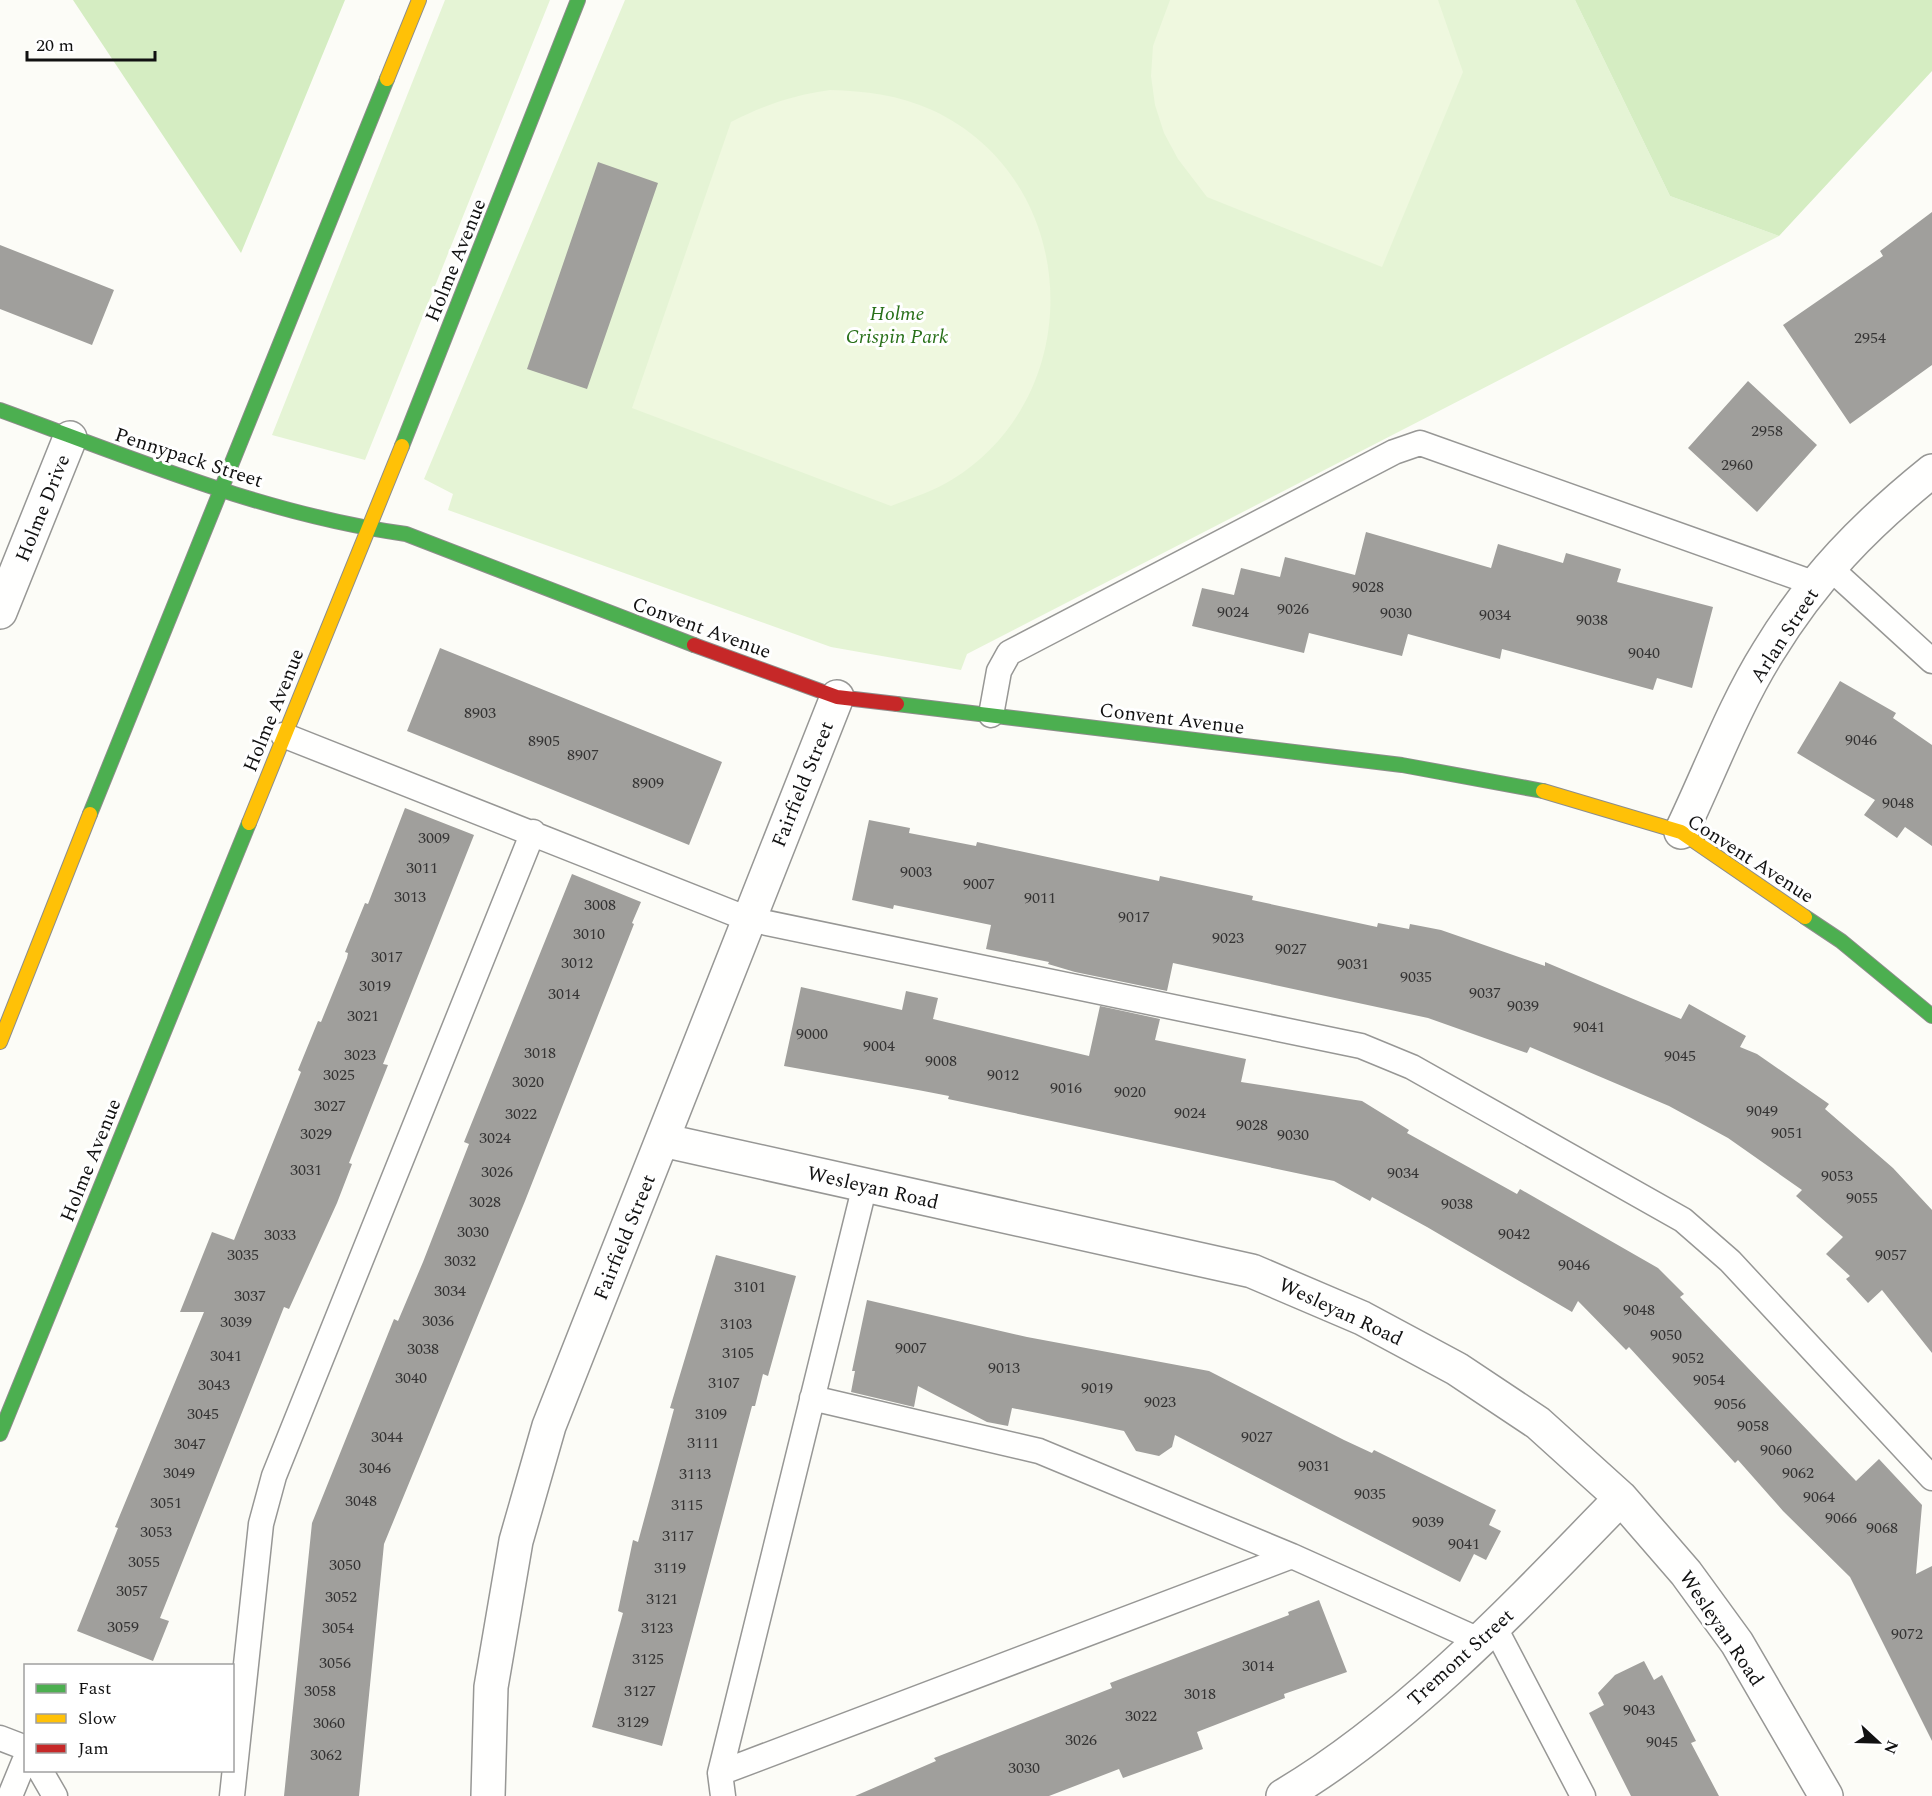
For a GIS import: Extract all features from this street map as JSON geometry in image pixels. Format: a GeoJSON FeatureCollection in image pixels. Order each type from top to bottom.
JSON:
{"type":"FeatureCollection","features":[{"type":"Feature","properties":{"kind":"main road"},"geometry":{"type":"LineString","coordinates":[[0,1042],[219,490],[419,0]]}},
{"type":"Feature","properties":{"kind":"main road","name":"Holme Avenue"},"geometry":{"type":"LineString","coordinates":[[0,1434],[283,735],[369,529],[578,0]]}},
{"type":"Feature","properties":{"kind":"main road","name":"Pennypack Street"},"geometry":{"type":"LineString","coordinates":[[0,410],[70,438],[219,490],[369,529]]}},
{"type":"Feature","properties":{"kind":"main road","name":"Convent Avenue"},"geometry":{"type":"LineString","coordinates":[[369,529],[406,534],[624,619],[837,697],[1402,765],[1546,791],[1681,832],[1841,941],[1932,1016]]}},
{"type":"Feature","properties":{"kind":"street","name":"Holme Drive"},"geometry":{"type":"LineString","coordinates":[[0,612],[70,438]]}},
{"type":"Feature","properties":{"kind":"street","name":"Arlan Street"},"geometry":{"type":"LineString","coordinates":[[1681,832],[1732,721],[1767,652],[1822,576],[1847,546],[1932,471]]}},
{"type":"Feature","properties":{"kind":"street","name":"Fairfield Street"},"geometry":{"type":"LineString","coordinates":[[488,1796],[491,1687],[516,1541],[549,1426],[837,697]]}},
{"type":"Feature","properties":{"kind":"street","name":"Wesleyan Road"},"geometry":{"type":"LineString","coordinates":[[662,1140],[1252,1271],[1362,1318],[1458,1369],[1538,1424],[1621,1498],[1686,1573],[1737,1643],[1826,1796]]}},
{"type":"Feature","properties":{"kind":"street","name":"Tremont Street"},"geometry":{"type":"LineString","coordinates":[[1283,1796],[1316,1777],[1409,1703],[1487,1634],[1621,1498]]}},
{"type":"Feature","properties":{"kind":"lane"},"geometry":{"type":"LineString","coordinates":[[992,716],[999,671],[1009,652],[1394,452],[1420,443],[1822,576],[1932,661]]}},
{"type":"Feature","properties":{"kind":"lane"},"geometry":{"type":"LineString","coordinates":[[283,735],[748,919],[1362,1046],[1412,1067],[1683,1220],[1730,1261],[1932,1478]]}},
{"type":"Feature","properties":{"kind":"lane"},"geometry":{"type":"LineString","coordinates":[[232,1796],[261,1524],[274,1476],[533,832]]}},
{"type":"Feature","properties":{"kind":"lane"},"geometry":{"type":"LineString","coordinates":[[722,1784],[812,1398],[865,1185]]}},
{"type":"Feature","properties":{"kind":"lane"},"geometry":{"type":"LineString","coordinates":[[812,1398],[1039,1451],[1487,1634],[1583,1796]]}},
{"type":"Feature","properties":{"kind":"lane"},"geometry":{"type":"LineString","coordinates":[[722,1784],[1292,1556]]}},
{"type":"Feature","properties":{"kind":"lane"},"geometry":{"type":"LineString","coordinates":[[0,1738],[24,1747]]}},
{"type":"Feature","properties":{"kind":"lane"},"geometry":{"type":"LineString","coordinates":[[10,1796],[24,1762]]}},
{"type":"Feature","properties":{"kind":"lane"},"geometry":{"type":"LineString","coordinates":[[41,1772],[55,1796]]}},
{"type":"Feature","properties":{"kind":"green space"},"geometry":{"type":"Polygon","coordinates":[[[73,0],[345,0],[241,253],[73,0]]]}},
{"type":"Feature","properties":{"kind":"green space"},"geometry":{"type":"Polygon","coordinates":[[[445,0],[550,0],[365,460],[272,435],[445,0]]]}},
{"type":"Feature","properties":{"kind":"green space","name":"Holme Crispin Park"},"geometry":{"type":"Polygon","coordinates":[[[625,0],[1575,0],[1670,196],[1779,236],[967,654],[961,670],[831,647],[448,510],[453,494],[424,479],[625,0]]]}},
{"type":"Feature","properties":{"kind":"green space"},"geometry":{"type":"Polygon","coordinates":[[[1170,0],[1438,0],[1463,72],[1382,267],[1207,197],[1178,159],[1164,133],[1155,105],[1151,76],[1153,46],[1170,0]]]}},
{"type":"Feature","properties":{"kind":"green space"},"geometry":{"type":"Polygon","coordinates":[[[1575,0],[1932,0],[1932,71],[1779,236],[1670,196],[1575,0]]]}},
{"type":"Feature","properties":{"kind":"green space"},"geometry":{"type":"Polygon","coordinates":[[[830,90],[882,95],[920,105],[932,110],[981,142],[1018,185],[1041,234],[1050,288],[1046,343],[1029,395],[998,441],[953,479],[931,491],[891,506],[632,408],[731,122],[779,101],[830,90]]]}},
{"type":"Feature","properties":{"kind":"building"},"geometry":{"type":"Polygon","coordinates":[[[598,162],[658,183],[587,389],[527,369],[598,162]]]}},
{"type":"Feature","properties":{"kind":"building"},"geometry":{"type":"Polygon","coordinates":[[[1932,212],[1932,365],[1850,424],[1783,325],[1883,256],[1880,251],[1932,212]]]}},
{"type":"Feature","properties":{"kind":"building"},"geometry":{"type":"Polygon","coordinates":[[[0,245],[114,290],[92,345],[0,309],[0,245]]]}},
{"type":"Feature","properties":{"kind":"building"},"geometry":{"type":"Polygon","coordinates":[[[1748,381],[1817,445],[1757,512],[1688,448],[1748,381]]]}},
{"type":"Feature","properties":{"kind":"building"},"geometry":{"type":"Polygon","coordinates":[[[1366,532],[1491,568],[1498,544],[1563,563],[1566,553],[1621,569],[1617,582],[1713,607],[1692,688],[1657,678],[1653,690],[1502,649],[1500,659],[1408,634],[1402,656],[1309,633],[1304,653],[1192,626],[1202,588],[1234,595],[1241,568],[1280,577],[1285,557],[1355,575],[1366,532]]]}},
{"type":"Feature","properties":{"kind":"building"},"geometry":{"type":"Polygon","coordinates":[[[440,648],[722,762],[689,845],[407,731],[440,648]]]}},
{"type":"Feature","properties":{"kind":"building"},"geometry":{"type":"Polygon","coordinates":[[[1840,681],[1896,713],[1893,718],[1932,745],[1932,846],[1905,827],[1897,838],[1864,815],[1875,800],[1797,753],[1840,681]]]}},
{"type":"Feature","properties":{"kind":"building"},"geometry":{"type":"Polygon","coordinates":[[[405,808],[474,835],[383,1064],[388,1065],[349,1163],[352,1164],[337,1203],[289,1309],[284,1307],[160,1618],[169,1621],[153,1661],[77,1631],[118,1528],[115,1527],[204,1312],[180,1312],[212,1232],[234,1240],[301,1072],[298,1070],[318,1021],[321,1022],[347,958],[348,953],[345,952],[365,903],[368,904],[405,808]]]}},
{"type":"Feature","properties":{"kind":"building"},"geometry":{"type":"Polygon","coordinates":[[[869,820],[910,828],[909,833],[976,846],[977,842],[1159,881],[1160,876],[1253,896],[1252,900],[1377,927],[1378,923],[1409,929],[1410,924],[1441,930],[1545,966],[1545,962],[1681,1019],[1689,1004],[1746,1036],[1740,1047],[1757,1054],[1829,1104],[1825,1109],[1893,1168],[1932,1210],[1932,1353],[1882,1290],[1868,1303],[1846,1279],[1850,1276],[1826,1254],[1843,1237],[1796,1196],[1802,1190],[1728,1138],[1669,1106],[1530,1047],[1527,1053],[1428,1018],[1173,963],[1167,991],[1075,972],[1048,964],[1049,962],[986,949],[991,925],[894,905],[893,909],[852,900],[869,820]]]}},
{"type":"Feature","properties":{"kind":"building"},"geometry":{"type":"Polygon","coordinates":[[[572,874],[641,902],[525,1201],[384,1544],[359,1796],[284,1796],[312,1523],[394,1319],[398,1321],[423,1262],[469,1144],[464,1142],[572,874]]]}},
{"type":"Feature","properties":{"kind":"building"},"geometry":{"type":"Polygon","coordinates":[[[801,987],[902,1010],[906,991],[938,998],[933,1019],[1089,1056],[1100,1006],[1160,1019],[1155,1040],[1246,1059],[1241,1082],[1362,1101],[1409,1130],[1407,1133],[1517,1194],[1520,1189],[1658,1268],[1684,1294],[1680,1297],[1856,1481],[1879,1459],[1922,1505],[1916,1574],[1932,1566],[1932,1741],[1850,1577],[1783,1511],[1738,1460],[1735,1463],[1629,1347],[1626,1350],[1578,1301],[1572,1312],[1427,1227],[1372,1197],[1370,1201],[1334,1181],[948,1099],[949,1096],[784,1066],[801,987]]]}},
{"type":"Feature","properties":{"kind":"building"},"geometry":{"type":"Polygon","coordinates":[[[716,1255],[796,1276],[768,1376],[763,1374],[755,1406],[752,1406],[662,1746],[592,1727],[623,1613],[618,1611],[633,1540],[638,1542],[674,1409],[670,1408],[716,1255]]]}},
{"type":"Feature","properties":{"kind":"building"},"geometry":{"type":"Polygon","coordinates":[[[867,1300],[1027,1337],[1209,1371],[1344,1440],[1372,1453],[1374,1450],[1496,1510],[1489,1525],[1501,1531],[1486,1560],[1474,1554],[1460,1582],[1175,1435],[1172,1447],[1159,1456],[1136,1451],[1124,1431],[1073,1420],[1012,1408],[1008,1426],[987,1422],[918,1386],[914,1407],[851,1392],[855,1371],[852,1371],[867,1300]]]}},
{"type":"Feature","properties":{"kind":"building"},"geometry":{"type":"Polygon","coordinates":[[[1319,1600],[1347,1672],[1284,1694],[1285,1698],[1197,1732],[1203,1749],[1123,1778],[1119,1769],[1049,1796],[855,1796],[936,1761],[934,1758],[1112,1688],[1110,1683],[1289,1615],[1288,1612],[1319,1600]]]}},
{"type":"Feature","properties":{"kind":"building"},"geometry":{"type":"Polygon","coordinates":[[[1644,1661],[1654,1680],[1662,1675],[1696,1741],[1691,1743],[1719,1796],[1631,1796],[1589,1713],[1604,1705],[1598,1693],[1615,1675],[1644,1661]]]}},
{"type":"Feature","properties":{"kind":"traffic: fast"},"geometry":{"type":"LineString","coordinates":[[402,446],[578,0]]}},
{"type":"Feature","properties":{"kind":"traffic: fast"},"geometry":{"type":"LineString","coordinates":[[90,814],[387,79]]}},
{"type":"Feature","properties":{"kind":"traffic: fast"},"geometry":{"type":"LineString","coordinates":[[0,410],[200,483],[251,499],[354,525],[406,534],[694,645]]}},
{"type":"Feature","properties":{"kind":"traffic: fast"},"geometry":{"type":"LineString","coordinates":[[897,704],[1402,765],[1543,791]]}},
{"type":"Feature","properties":{"kind":"traffic: fast"},"geometry":{"type":"LineString","coordinates":[[0,1434],[249,823]]}},
{"type":"Feature","properties":{"kind":"traffic: fast"},"geometry":{"type":"LineString","coordinates":[[1805,917],[1841,941],[1932,1016]]}},
{"type":"Feature","properties":{"kind":"traffic: slow"},"geometry":{"type":"LineString","coordinates":[[387,79],[419,0]]}},
{"type":"Feature","properties":{"kind":"traffic: slow"},"geometry":{"type":"LineString","coordinates":[[249,823],[402,446]]}},
{"type":"Feature","properties":{"kind":"traffic: slow"},"geometry":{"type":"LineString","coordinates":[[1543,791],[1681,832],[1805,917]]}},
{"type":"Feature","properties":{"kind":"traffic: slow"},"geometry":{"type":"LineString","coordinates":[[0,1042],[90,814]]}},
{"type":"Feature","properties":{"kind":"traffic: jam"},"geometry":{"type":"LineString","coordinates":[[694,645],[837,697],[897,704]]}}]}
